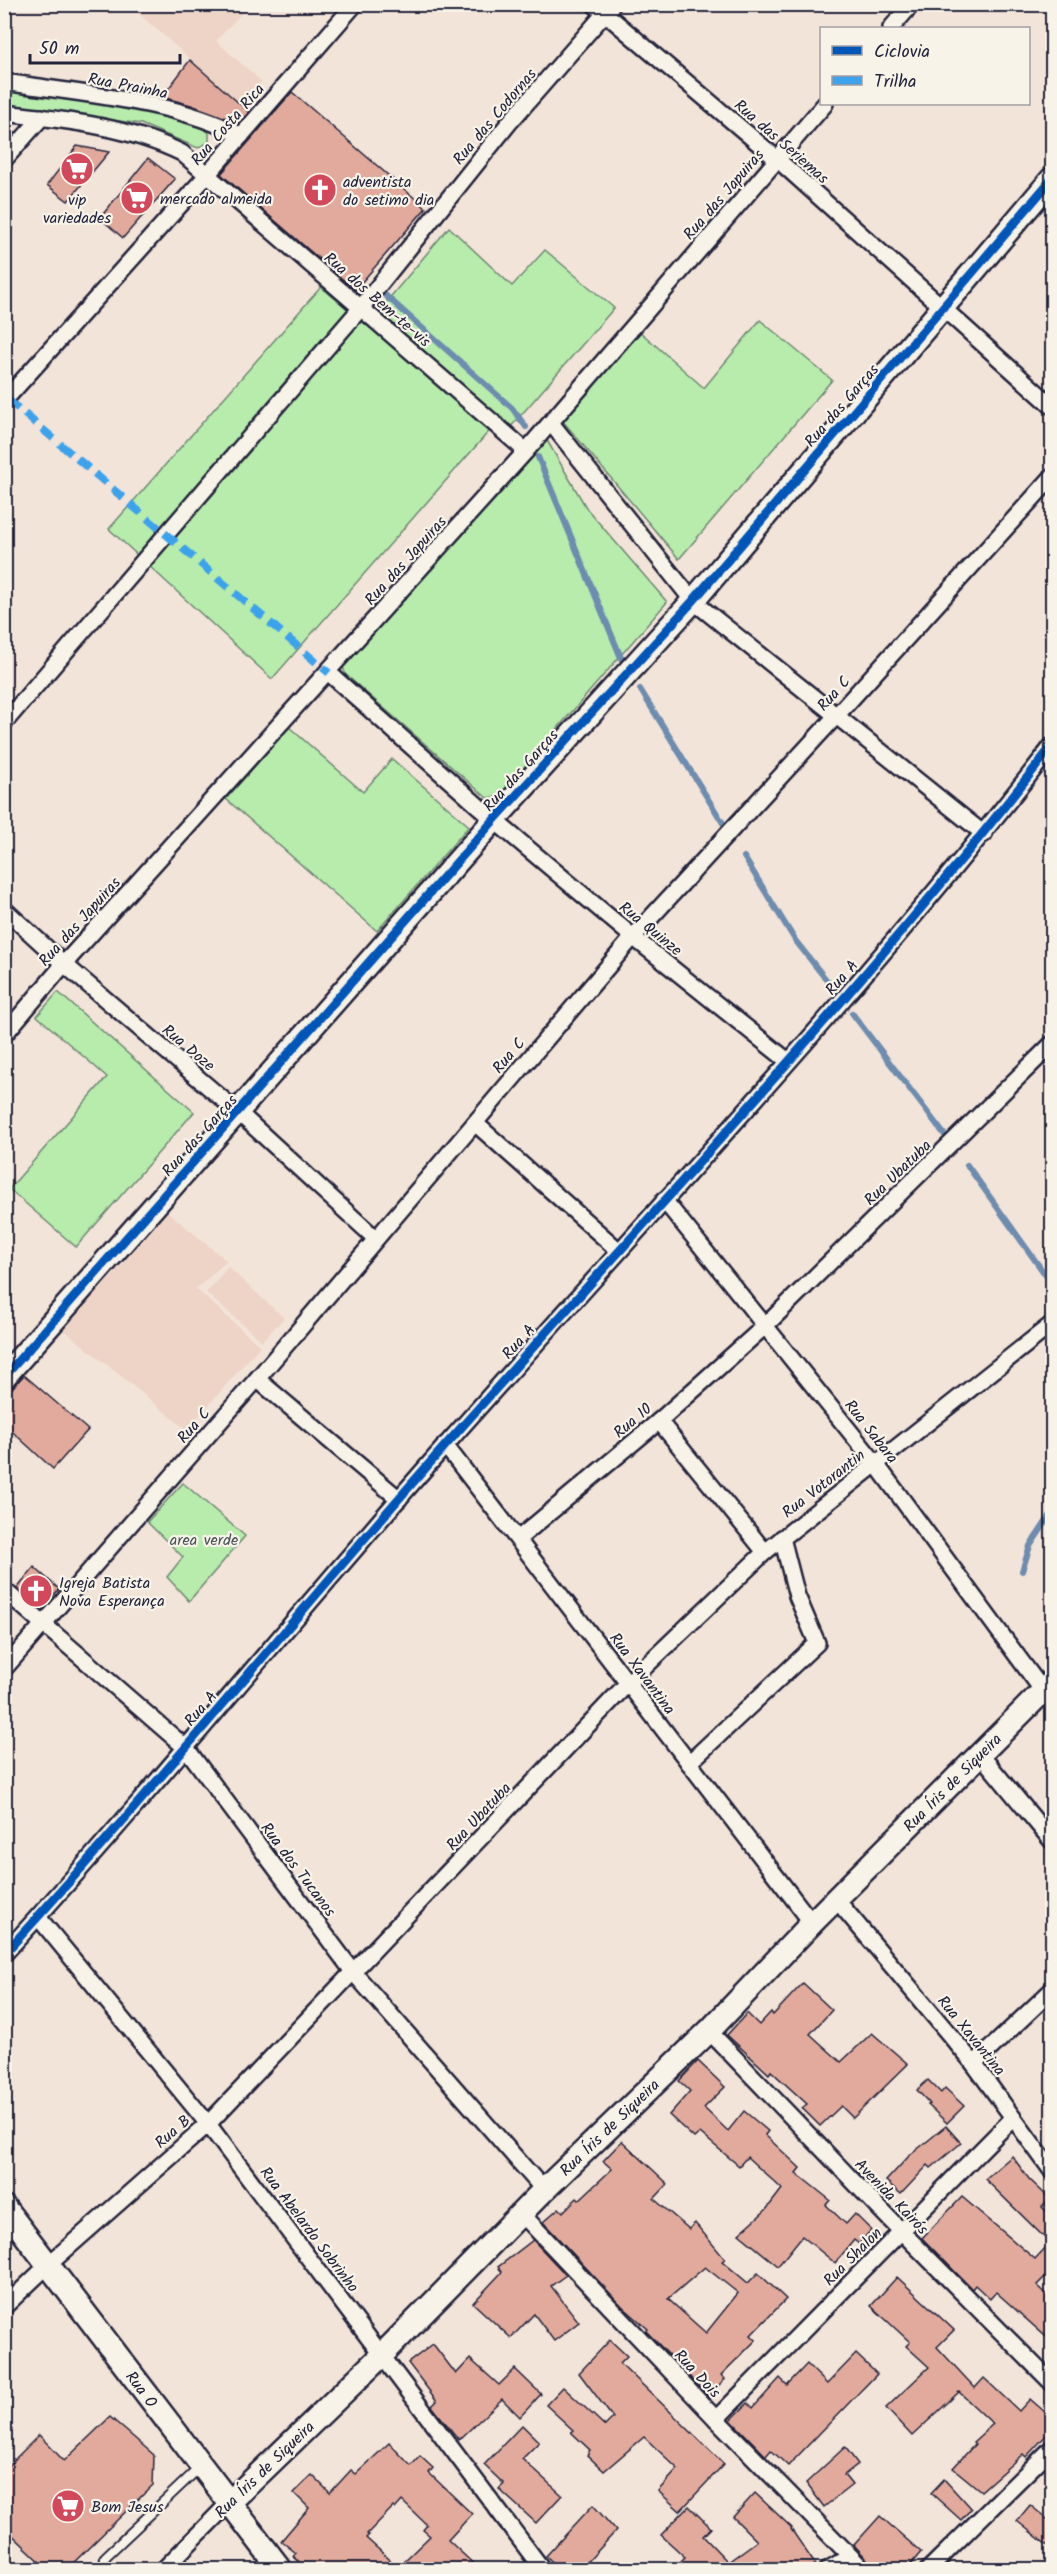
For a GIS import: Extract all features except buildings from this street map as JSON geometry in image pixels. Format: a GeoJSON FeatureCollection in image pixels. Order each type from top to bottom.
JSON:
{"type":"FeatureCollection","features":[{"type":"Feature","properties":{"kind":"street","name":"Rua Costa Rica"},"geometry":{"type":"LineString","coordinates":[[4,401],[208,174],[355,4]]}},
{"type":"Feature","properties":{"kind":"street"},"geometry":{"type":"LineString","coordinates":[[892,27],[912,4]]}},
{"type":"Feature","properties":{"kind":"street","name":"Rua das Seriemas"},"geometry":{"type":"LineString","coordinates":[[604,8],[1053,406]]}},
{"type":"Feature","properties":{"kind":"street","name":"Rua das Codornas"},"geometry":{"type":"LineString","coordinates":[[4,723],[360,309],[604,8]]}},
{"type":"Feature","properties":{"kind":"street","name":"Rua Prainha"},"geometry":{"type":"LineString","coordinates":[[4,82],[145,104],[216,124],[241,136]]}},
{"type":"Feature","properties":{"kind":"street","name":"Rua das Japuiras"},"geometry":{"type":"LineString","coordinates":[[4,1035],[64,964],[329,673],[526,451],[824,105]]}},
{"type":"Feature","properties":{"kind":"street"},"geometry":{"type":"LineString","coordinates":[[4,113],[117,129],[158,141],[182,153],[208,174]]}},
{"type":"Feature","properties":{"kind":"street"},"geometry":{"type":"LineString","coordinates":[[4,160],[42,117]]}},
{"type":"Feature","properties":{"kind":"street","name":"Rua dos Bem-te-vis"},"geometry":{"type":"LineString","coordinates":[[208,174],[360,309],[526,451]]}},
{"type":"Feature","properties":{"kind":"street","name":"Rua das Garças"},"geometry":{"type":"LineString","coordinates":[[4,1377],[239,1113],[494,820],[693,601],[1053,179]]}},
{"type":"Feature","properties":{"kind":"street"},"geometry":{"type":"LineString","coordinates":[[550,423],[693,601],[984,834]]}},
{"type":"Feature","properties":{"kind":"street","name":"Rua C"},"geometry":{"type":"LineString","coordinates":[[4,1669],[257,1379],[633,937],[1053,477]]}},
{"type":"Feature","properties":{"kind":"street","name":"Rua Quinze"},"geometry":{"type":"LineString","coordinates":[[329,673],[494,820],[633,937],[788,1061]]}},
{"type":"Feature","properties":{"kind":"street","name":"Rua A"},"geometry":{"type":"LineString","coordinates":[[4,1954],[186,1748],[445,1445],[788,1061],[984,834],[1053,746]]}},
{"type":"Feature","properties":{"kind":"street","name":"Rua Doze"},"geometry":{"type":"LineString","coordinates":[[4,909],[64,964],[239,1113],[375,1238]]}},
{"type":"Feature","properties":{"kind":"street","name":"Rua Ubatuba"},"geometry":{"type":"LineString","coordinates":[[766,1325],[1053,1044]]}},
{"type":"Feature","properties":{"kind":"street"},"geometry":{"type":"LineString","coordinates":[[475,1123],[618,1250]]}},
{"type":"Feature","properties":{"kind":"street","name":"Rua Sabara"},"geometry":{"type":"LineString","coordinates":[[664,1200],[876,1464],[1048,1686]]}},
{"type":"Feature","properties":{"kind":"street","name":"Rua Votorantin"},"geometry":{"type":"LineString","coordinates":[[628,1683],[765,1552],[1053,1324]]}},
{"type":"Feature","properties":{"kind":"street","name":"Rua 10"},"geometry":{"type":"LineString","coordinates":[[518,1539],[659,1420],[766,1325]]}},
{"type":"Feature","properties":{"kind":"street"},"geometry":{"type":"LineString","coordinates":[[257,1379],[399,1499]]}},
{"type":"Feature","properties":{"kind":"street"},"geometry":{"type":"LineString","coordinates":[[659,1420],[765,1552]]}},
{"type":"Feature","properties":{"kind":"street","name":"Rua Xavantina"},"geometry":{"type":"LineString","coordinates":[[445,1445],[812,1923]]}},
{"type":"Feature","properties":{"kind":"street"},"geometry":{"type":"LineString","coordinates":[[689,1763],[817,1643],[797,1596],[782,1538]]}},
{"type":"Feature","properties":{"kind":"street","name":"Rua dos Tucanos"},"geometry":{"type":"LineString","coordinates":[[4,1590],[186,1748],[354,1972],[544,2190]]}},
{"type":"Feature","properties":{"kind":"street","name":"Rua Ubatuba"},"geometry":{"type":"LineString","coordinates":[[354,1972],[628,1683]]}},
{"type":"Feature","properties":{"kind":"street","name":"Rua Íris de Siqueira"},"geometry":{"type":"LineString","coordinates":[[163,2570],[382,2355],[544,2190],[709,2031],[812,1923],[1048,1686]]}},
{"type":"Feature","properties":{"kind":"street"},"geometry":{"type":"LineString","coordinates":[[980,1754],[1053,1841]]}},
{"type":"Feature","properties":{"kind":"street","name":"Rua Xavantina"},"geometry":{"type":"LineString","coordinates":[[836,1899],[974,2064],[1053,2170]]}},
{"type":"Feature","properties":{"kind":"street","name":"Rua Abelardo Sobrinho"},"geometry":{"type":"LineString","coordinates":[[38,1917],[208,2124],[543,2570]]}},
{"type":"Feature","properties":{"kind":"street","name":"Rua B"},"geometry":{"type":"LineString","coordinates":[[4,2307],[48,2265],[208,2124],[354,1972]]}},
{"type":"Feature","properties":{"kind":"street"},"geometry":{"type":"LineString","coordinates":[[974,2064],[1053,1990]]}},
{"type":"Feature","properties":{"kind":"street","name":"Avenida Kairós"},"geometry":{"type":"LineString","coordinates":[[709,2031],[901,2231],[1053,2383]]}},
{"type":"Feature","properties":{"kind":"street","name":"Rua Shalon"},"geometry":{"type":"LineString","coordinates":[[716,2419],[1013,2118]]}},
{"type":"Feature","properties":{"kind":"street","name":"Rua O"},"geometry":{"type":"LineString","coordinates":[[4,2207],[281,2570]]}},
{"type":"Feature","properties":{"kind":"street","name":"Rua Dois"},"geometry":{"type":"LineString","coordinates":[[522,2213],[716,2419],[864,2570]]}},
{"type":"Feature","properties":{"kind":"street"},"geometry":{"type":"LineString","coordinates":[[928,2570],[1053,2448]]}},
{"type":"Feature","properties":{"kind":"street"},"geometry":{"type":"LineString","coordinates":[[827,2570],[849,2556]]}},
{"type":"Feature","properties":{"kind":"lane"},"geometry":{"type":"LineString","coordinates":[[104,2570],[105,2557],[201,2466]]}},
{"type":"Feature","properties":{"kind":"shaded area"},"geometry":{"type":"Polygon","coordinates":[[[129,5],[249,5],[216,41],[262,82],[241,104],[129,5]]]}},
{"type":"Feature","properties":{"kind":"shaded area"},"geometry":{"type":"Polygon","coordinates":[[[168,1212],[227,1261],[196,1289],[260,1346],[187,1430],[64,1330],[168,1212]]]}},
{"type":"Feature","properties":{"kind":"shaded area"},"geometry":{"type":"Polygon","coordinates":[[[228,1267],[284,1318],[262,1341],[206,1293],[228,1267]]]}},
{"type":"Feature","properties":{"kind":"green space"},"geometry":{"type":"Polygon","coordinates":[[[4,90],[151,111],[202,127],[209,133],[209,142],[198,148],[141,124],[5,105],[4,90]]]}},
{"type":"Feature","properties":{"kind":"green space"},"geometry":{"type":"Polygon","coordinates":[[[449,227],[512,286],[545,250],[614,308],[509,429],[377,313],[449,227]]]}},
{"type":"Feature","properties":{"kind":"green space"},"geometry":{"type":"Polygon","coordinates":[[[321,287],[491,429],[272,679],[109,529],[321,287]]]}},
{"type":"Feature","properties":{"kind":"green space"},"geometry":{"type":"Polygon","coordinates":[[[760,320],[832,380],[679,559],[562,420],[638,330],[704,388],[760,320]]]}},
{"type":"Feature","properties":{"kind":"green space"},"geometry":{"type":"Polygon","coordinates":[[[545,437],[587,509],[667,602],[499,796],[487,798],[346,675],[343,668],[347,660],[545,437]]]}},
{"type":"Feature","properties":{"kind":"green space"},"geometry":{"type":"Polygon","coordinates":[[[289,727],[363,792],[392,759],[469,826],[377,931],[226,799],[289,727]]]}},
{"type":"Feature","properties":{"kind":"green space"},"geometry":{"type":"Polygon","coordinates":[[[58,992],[194,1112],[76,1247],[9,1189],[107,1077],[37,1016],[58,992]]]}},
{"type":"Feature","properties":{"kind":"green space","name":"area verde"},"geometry":{"type":"Polygon","coordinates":[[[183,1483],[245,1536],[189,1601],[167,1577],[183,1557],[147,1522],[183,1483]]]}},
{"type":"Feature","properties":{"kind":"waterway"},"geometry":{"type":"LineString","coordinates":[[384,294],[512,408],[526,427]]}},
{"type":"Feature","properties":{"kind":"waterway"},"geometry":{"type":"LineString","coordinates":[[538,457],[622,660]]}},
{"type":"Feature","properties":{"kind":"waterway"},"geometry":{"type":"LineString","coordinates":[[640,689],[726,828]]}},
{"type":"Feature","properties":{"kind":"waterway"},"geometry":{"type":"LineString","coordinates":[[744,857],[795,940],[832,987]]}},
{"type":"Feature","properties":{"kind":"waterway"},"geometry":{"type":"LineString","coordinates":[[852,1013],[947,1138]]}},
{"type":"Feature","properties":{"kind":"waterway"},"geometry":{"type":"LineString","coordinates":[[967,1165],[1052,1284]]}},
{"type":"Feature","properties":{"kind":"waterway"},"geometry":{"type":"LineString","coordinates":[[1022,1571],[1030,1546],[1052,1513]]}},
{"type":"Feature","properties":{"kind":"marked path"},"geometry":{"type":"LineString","coordinates":[[7,399],[329,673]]}},
{"type":"Feature","properties":{"kind":"cycle path"},"geometry":{"type":"LineString","coordinates":[[4,1377],[494,820],[693,601],[1052,179]]}},
{"type":"Feature","properties":{"kind":"cycle path"},"geometry":{"type":"LineString","coordinates":[[4,1954],[118,1826],[452,1438],[833,1011],[981,836],[1052,746]]}},
{"type":"Feature","properties":{"kind":"place","name":"vip variedades"},"geometry":{"type":"Point","coordinates":[77,169]}},
{"type":"Feature","properties":{"kind":"place","name":"adventista do setimo dia"},"geometry":{"type":"Point","coordinates":[320,190]}},
{"type":"Feature","properties":{"kind":"place","name":"mercado almeida"},"geometry":{"type":"Point","coordinates":[137,198]}},
{"type":"Feature","properties":{"kind":"place","name":"Igreja Batista Nova Esperança"},"geometry":{"type":"Point","coordinates":[36,1591]}},
{"type":"Feature","properties":{"kind":"place","name":"Bom Jesus"},"geometry":{"type":"Point","coordinates":[68,2506]}}]}
